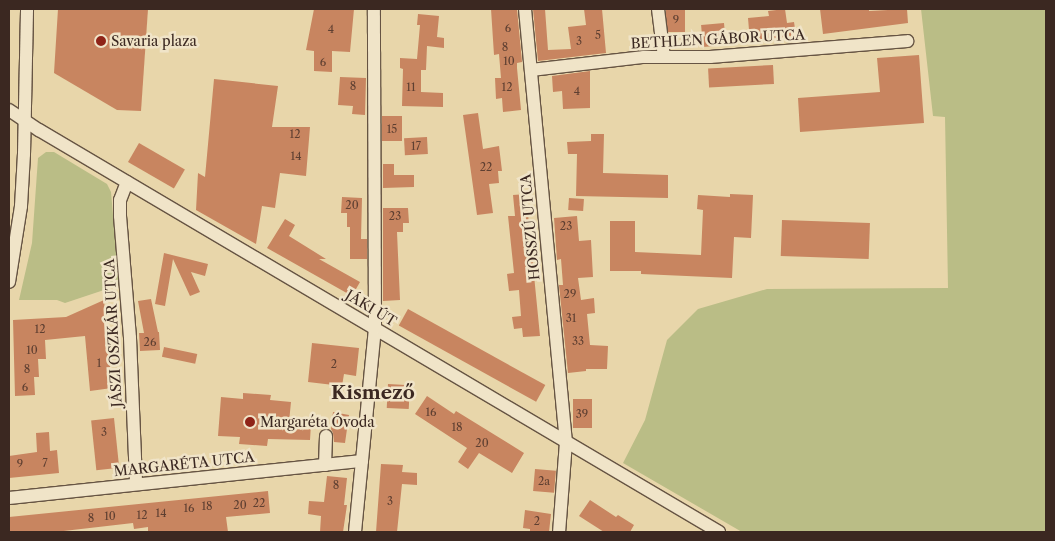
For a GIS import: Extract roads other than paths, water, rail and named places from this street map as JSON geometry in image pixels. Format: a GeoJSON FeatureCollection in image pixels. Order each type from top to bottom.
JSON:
{"type":"FeatureCollection","features":[{"type":"Feature","properties":{"kind":"street"},"geometry":{"type":"LineString","coordinates":[[9,282],[21,206],[27,9]]}},
{"type":"Feature","properties":{"kind":"street"},"geometry":{"type":"LineString","coordinates":[[355,532],[375,328],[374,9]]}},
{"type":"Feature","properties":{"kind":"street","name":"HOSSZÚ UTCA"},"geometry":{"type":"LineString","coordinates":[[525,9],[566,442],[559,532]]}},
{"type":"Feature","properties":{"kind":"street"},"geometry":{"type":"LineString","coordinates":[[658,9],[664,57]]}},
{"type":"Feature","properties":{"kind":"street","name":"BETHLEN GÁBOR UTCA"},"geometry":{"type":"LineString","coordinates":[[531,70],[664,57],[710,58],[907,41]]}},
{"type":"Feature","properties":{"kind":"street","name":"JÁKI ÚT"},"geometry":{"type":"LineString","coordinates":[[9,110],[127,182],[719,532]]}},
{"type":"Feature","properties":{"kind":"street","name":"JÁSZI OSZKÁR UTCA"},"geometry":{"type":"LineString","coordinates":[[127,182],[120,200],[120,216],[130,338],[136,484]]}},
{"type":"Feature","properties":{"kind":"street"},"geometry":{"type":"LineString","coordinates":[[325,465],[326,436]]}},
{"type":"Feature","properties":{"kind":"street","name":"MARGARÉTA UTCA"},"geometry":{"type":"LineString","coordinates":[[9,498],[362,460]]}},
{"type":"Feature","properties":{"kind":"place","name":"Savaria plaza"},"geometry":{"type":"Point","coordinates":[101,41]}},
{"type":"Feature","properties":{"kind":"place","name":"Margaréta Óvoda"},"geometry":{"type":"Point","coordinates":[250,422]}},
{"type":"Feature","properties":{"kind":"district","name":"Kismező"},"geometry":{"type":"Point","coordinates":[373,393]}}]}
